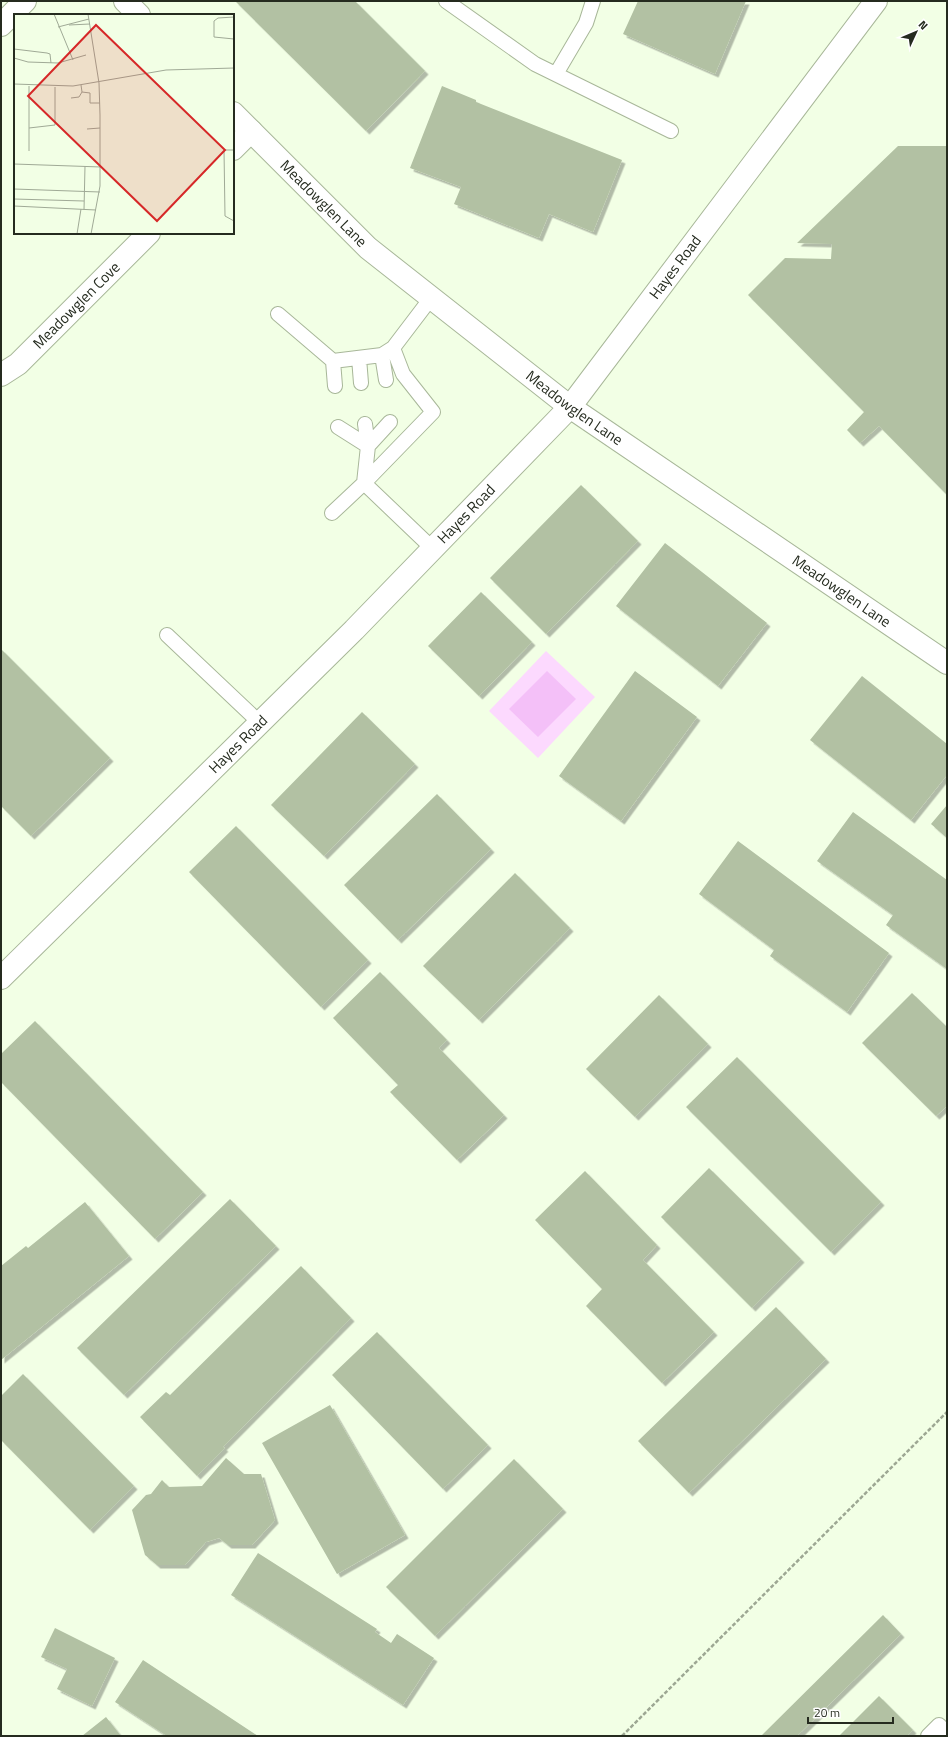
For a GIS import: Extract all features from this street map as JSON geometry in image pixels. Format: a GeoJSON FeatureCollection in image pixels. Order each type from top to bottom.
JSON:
{"type":"FeatureCollection","features":[{"type":"Feature","properties":{"kind":"street"},"geometry":{"type":"LineString","coordinates":[[1,25],[25,1]]}},
{"type":"Feature","properties":{"kind":"street"},"geometry":{"type":"LineString","coordinates":[[125,1],[137,14]]}},
{"type":"Feature","properties":{"kind":"street","name":"Hayes Road"},"geometry":{"type":"LineString","coordinates":[[1,978],[354,630],[570,407],[876,1]]}},
{"type":"Feature","properties":{"kind":"street","name":"Meadowglen Lane"},"geometry":{"type":"LineString","coordinates":[[234,114],[368,248],[570,407],[947,663]]}},
{"type":"Feature","properties":{"kind":"street"},"geometry":{"type":"LineString","coordinates":[[234,148],[251,131]]}},
{"type":"Feature","properties":{"kind":"street","name":"Meadowglen Cove"},"geometry":{"type":"LineString","coordinates":[[1,375],[18,364],[148,234]]}},
{"type":"Feature","properties":{"kind":"lane"},"geometry":{"type":"LineString","coordinates":[[446,1],[535,64],[671,131]]}},
{"type":"Feature","properties":{"kind":"lane"},"geometry":{"type":"LineString","coordinates":[[556,74],[586,23],[593,1]]}},
{"type":"Feature","properties":{"kind":"lane"},"geometry":{"type":"LineString","coordinates":[[386,380],[388,352],[432,298]]}},
{"type":"Feature","properties":{"kind":"lane"},"geometry":{"type":"LineString","coordinates":[[278,314],[334,360],[359,358],[388,352]]}},
{"type":"Feature","properties":{"kind":"lane"},"geometry":{"type":"LineString","coordinates":[[332,513],[364,483],[433,412],[402,374],[388,352]]}},
{"type":"Feature","properties":{"kind":"lane"},"geometry":{"type":"LineString","coordinates":[[359,358],[361,383]]}},
{"type":"Feature","properties":{"kind":"lane"},"geometry":{"type":"LineString","coordinates":[[334,360],[335,386]]}},
{"type":"Feature","properties":{"kind":"lane"},"geometry":{"type":"LineString","coordinates":[[368,446],[390,422]]}},
{"type":"Feature","properties":{"kind":"lane"},"geometry":{"type":"LineString","coordinates":[[364,483],[368,446],[365,424]]}},
{"type":"Feature","properties":{"kind":"lane"},"geometry":{"type":"LineString","coordinates":[[338,427],[368,446]]}},
{"type":"Feature","properties":{"kind":"lane"},"geometry":{"type":"LineString","coordinates":[[364,483],[432,548]]}},
{"type":"Feature","properties":{"kind":"lane"},"geometry":{"type":"LineString","coordinates":[[167,635],[260,723]]}},
{"type":"Feature","properties":{"kind":"lane"},"geometry":{"type":"LineString","coordinates":[[928,1736],[939,1725],[947,1733]]}},
{"type":"Feature","properties":{"kind":"path"},"geometry":{"type":"LineString","coordinates":[[622,1736],[947,1412]]}},
{"type":"Feature","properties":{"kind":"shaded area"},"geometry":{"type":"Polygon","coordinates":[[[546,651],[595,697],[538,758],[489,711],[546,651]]]}},
{"type":"Feature","properties":{"kind":"shaded area"},"geometry":{"type":"Polygon","coordinates":[[[547,671],[576,699],[538,737],[509,709],[547,671]]]}},
{"type":"Feature","properties":{"kind":"building"},"geometry":{"type":"Polygon","coordinates":[[[235,1],[355,1],[425,71],[366,131],[235,1]]]}},
{"type":"Feature","properties":{"kind":"building"},"geometry":{"type":"Polygon","coordinates":[[[638,1],[746,1],[715,74],[623,34],[638,1]]]}},
{"type":"Feature","properties":{"kind":"building"},"geometry":{"type":"Polygon","coordinates":[[[442,86],[476,100],[476,102],[622,160],[593,232],[549,214],[539,238],[454,204],[461,187],[410,168],[442,86]]]}},
{"type":"Feature","properties":{"kind":"building"},"geometry":{"type":"Polygon","coordinates":[[[898,146],[947,146],[947,495],[879,426],[860,443],[847,430],[864,412],[748,295],[785,258],[831,259],[832,244],[797,243],[898,146]]]}},
{"type":"Feature","properties":{"kind":"building"},"geometry":{"type":"Polygon","coordinates":[[[581,485],[638,541],[546,634],[490,578],[581,485]]]}},
{"type":"Feature","properties":{"kind":"building"},"geometry":{"type":"Polygon","coordinates":[[[665,543],[767,623],[718,686],[616,606],[665,543]]]}},
{"type":"Feature","properties":{"kind":"building"},"geometry":{"type":"Polygon","coordinates":[[[481,592],[532,642],[479,696],[428,646],[481,592]]]}},
{"type":"Feature","properties":{"kind":"building"},"geometry":{"type":"Polygon","coordinates":[[[1,649],[110,758],[31,836],[1,806],[1,649]]]}},
{"type":"Feature","properties":{"kind":"building"},"geometry":{"type":"Polygon","coordinates":[[[635,671],[697,717],[621,821],[559,776],[635,671]]]}},
{"type":"Feature","properties":{"kind":"building"},"geometry":{"type":"Polygon","coordinates":[[[862,676],[947,744],[947,775],[911,820],[810,740],[862,676]]]}},
{"type":"Feature","properties":{"kind":"building"},"geometry":{"type":"Polygon","coordinates":[[[362,712],[415,764],[324,856],[271,805],[362,712]]]}},
{"type":"Feature","properties":{"kind":"building"},"geometry":{"type":"Polygon","coordinates":[[[437,794],[491,849],[398,940],[344,885],[437,794]]]}},
{"type":"Feature","properties":{"kind":"building"},"geometry":{"type":"Polygon","coordinates":[[[947,805],[947,838],[931,824],[947,805]]]}},
{"type":"Feature","properties":{"kind":"building"},"geometry":{"type":"Polygon","coordinates":[[[853,812],[947,880],[947,969],[886,925],[893,915],[817,861],[853,812]]]}},
{"type":"Feature","properties":{"kind":"building"},"geometry":{"type":"Polygon","coordinates":[[[236,826],[368,960],[321,1007],[189,872],[236,826]]]}},
{"type":"Feature","properties":{"kind":"building"},"geometry":{"type":"Polygon","coordinates":[[[738,841],[889,953],[847,1012],[770,956],[774,950],[699,894],[738,841]]]}},
{"type":"Feature","properties":{"kind":"building"},"geometry":{"type":"Polygon","coordinates":[[[515,873],[570,928],[479,1020],[423,966],[515,873]]]}},
{"type":"Feature","properties":{"kind":"building"},"geometry":{"type":"Polygon","coordinates":[[[380,972],[447,1040],[439,1048],[504,1115],[457,1160],[390,1092],[398,1085],[333,1018],[380,972]]]}},
{"type":"Feature","properties":{"kind":"building"},"geometry":{"type":"Polygon","coordinates":[[[912,993],[947,1027],[947,1106],[936,1116],[862,1043],[912,993]]]}},
{"type":"Feature","properties":{"kind":"building"},"geometry":{"type":"Polygon","coordinates":[[[659,995],[708,1044],[635,1117],[586,1069],[659,995]]]}},
{"type":"Feature","properties":{"kind":"building"},"geometry":{"type":"Polygon","coordinates":[[[35,1021],[203,1192],[155,1239],[1,1082],[1,1054],[35,1021]]]}},
{"type":"Feature","properties":{"kind":"building"},"geometry":{"type":"Polygon","coordinates":[[[737,1057],[881,1202],[831,1252],[686,1107],[737,1057]]]}},
{"type":"Feature","properties":{"kind":"building"},"geometry":{"type":"Polygon","coordinates":[[[709,1168],[801,1259],[752,1308],[661,1217],[709,1168]]]}},
{"type":"Feature","properties":{"kind":"building"},"geometry":{"type":"Polygon","coordinates":[[[585,1171],[657,1245],[643,1260],[714,1332],[662,1383],[586,1306],[602,1289],[535,1220],[585,1171]]]}},
{"type":"Feature","properties":{"kind":"building"},"geometry":{"type":"Polygon","coordinates":[[[230,1199],[276,1246],[124,1395],[77,1348],[230,1199]]]}},
{"type":"Feature","properties":{"kind":"building"},"geometry":{"type":"Polygon","coordinates":[[[85,1202],[129,1256],[1,1360],[1,1266],[26,1246],[28,1248],[85,1202]]]}},
{"type":"Feature","properties":{"kind":"building"},"geometry":{"type":"Polygon","coordinates":[[[301,1266],[351,1318],[223,1447],[225,1448],[197,1476],[140,1417],[166,1392],[170,1395],[301,1266]]]}},
{"type":"Feature","properties":{"kind":"building"},"geometry":{"type":"Polygon","coordinates":[[[776,1307],[826,1359],[689,1493],[638,1441],[776,1307]]]}},
{"type":"Feature","properties":{"kind":"building"},"geometry":{"type":"Polygon","coordinates":[[[377,1332],[488,1445],[443,1489],[332,1375],[377,1332]]]}},
{"type":"Feature","properties":{"kind":"building"},"geometry":{"type":"Polygon","coordinates":[[[23,1374],[134,1486],[90,1530],[1,1440],[1,1396],[23,1374]]]}},
{"type":"Feature","properties":{"kind":"building"},"geometry":{"type":"Polygon","coordinates":[[[330,1405],[405,1535],[337,1574],[262,1443],[330,1405]]]}},
{"type":"Feature","properties":{"kind":"building"},"geometry":{"type":"Polygon","coordinates":[[[226,1458],[244,1474],[261,1474],[275,1520],[252,1545],[228,1545],[219,1538],[206,1542],[185,1565],[157,1565],[145,1555],[132,1510],[146,1495],[151,1494],[162,1480],[169,1487],[202,1486],[226,1458]]]}},
{"type":"Feature","properties":{"kind":"building"},"geometry":{"type":"Polygon","coordinates":[[[514,1459],[563,1509],[435,1636],[386,1587],[514,1459]]]}},
{"type":"Feature","properties":{"kind":"building"},"geometry":{"type":"Polygon","coordinates":[[[258,1553],[377,1629],[375,1632],[391,1643],[397,1634],[434,1658],[403,1705],[231,1595],[258,1553]]]}},
{"type":"Feature","properties":{"kind":"building"},"geometry":{"type":"Polygon","coordinates":[[[883,1615],[901,1634],[797,1736],[761,1736],[883,1615]]]}},
{"type":"Feature","properties":{"kind":"building"},"geometry":{"type":"Polygon","coordinates":[[[55,1628],[115,1658],[92,1706],[57,1689],[67,1669],[41,1657],[55,1628]]]}},
{"type":"Feature","properties":{"kind":"building"},"geometry":{"type":"Polygon","coordinates":[[[143,1660],[258,1736],[167,1736],[115,1702],[143,1660]]]}},
{"type":"Feature","properties":{"kind":"building"},"geometry":{"type":"Polygon","coordinates":[[[879,1696],[913,1730],[907,1736],[839,1736],[879,1696]]]}},
{"type":"Feature","properties":{"kind":"building"},"geometry":{"type":"Polygon","coordinates":[[[106,1717],[121,1736],[82,1736],[106,1717]]]}}]}
